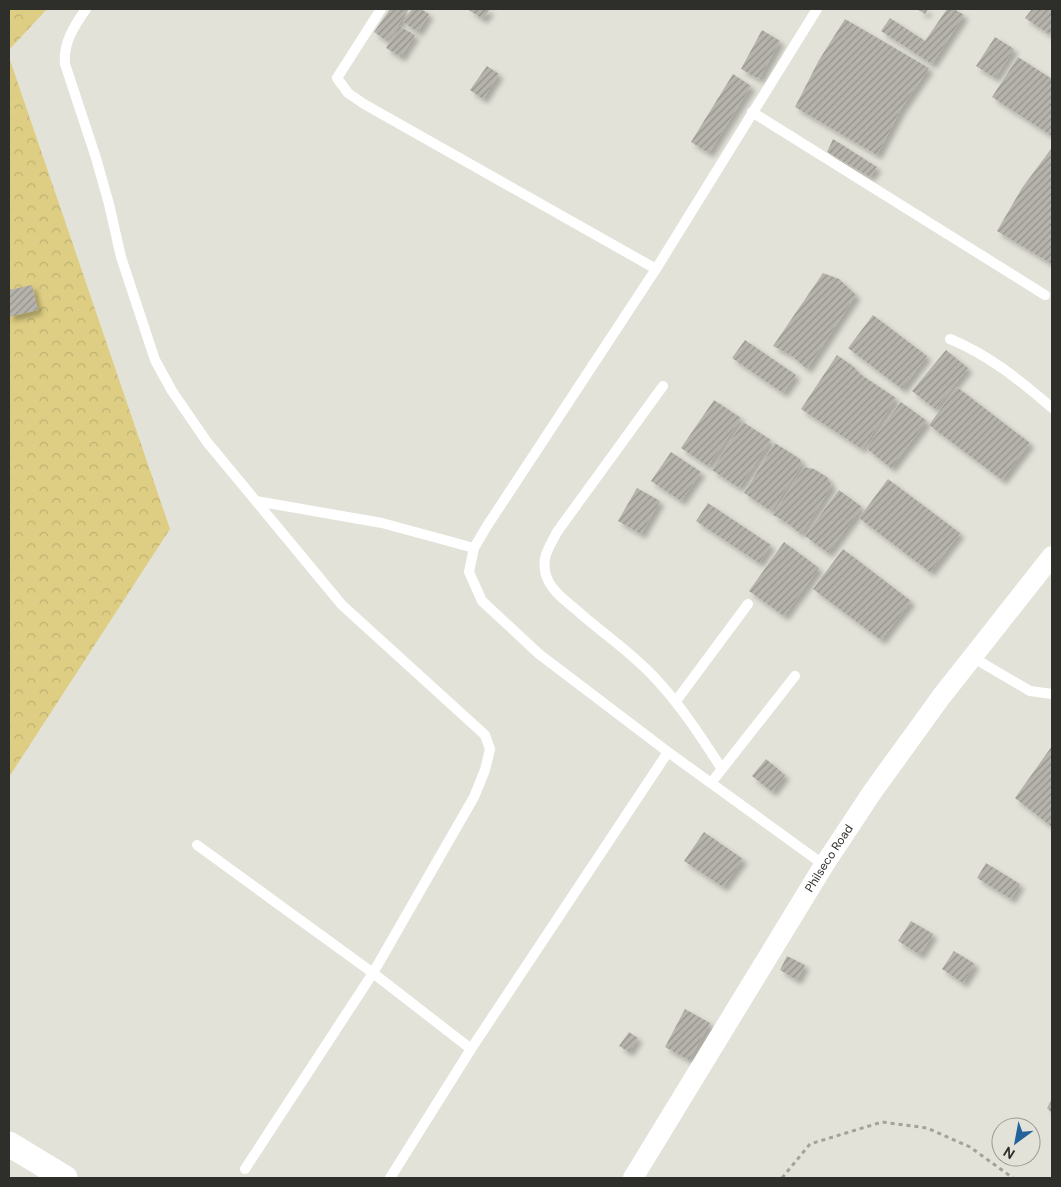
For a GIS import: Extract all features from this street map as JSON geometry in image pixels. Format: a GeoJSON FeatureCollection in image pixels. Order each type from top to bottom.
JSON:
{"type":"FeatureCollection","features":[{"type":"Feature","properties":{"kind":"street","name":"Philseco Road"},"geometry":{"type":"LineString","coordinates":[[633,1178],[824,865],[894,761],[941,697],[1052,556]]}},
{"type":"Feature","properties":{"kind":"street"},"geometry":{"type":"LineString","coordinates":[[9,1144],[65,1178]]}},
{"type":"Feature","properties":{"kind":"lane"},"geometry":{"type":"LineString","coordinates":[[86,9],[68,39],[64,64],[96,158],[121,256],[155,360],[172,391],[207,442],[342,605],[484,735],[490,750],[485,770],[474,797],[372,973],[245,1169]]}},
{"type":"Feature","properties":{"kind":"lane"},"geometry":{"type":"LineString","coordinates":[[381,9],[337,78],[348,93],[364,104],[656,269]]}},
{"type":"Feature","properties":{"kind":"lane"},"geometry":{"type":"LineString","coordinates":[[817,9],[656,269],[474,548],[469,572],[482,601],[539,654],[668,752],[824,865]]}},
{"type":"Feature","properties":{"kind":"lane"},"geometry":{"type":"LineString","coordinates":[[752,112],[1045,295]]}},
{"type":"Feature","properties":{"kind":"lane"},"geometry":{"type":"LineString","coordinates":[[950,339],[968,346],[986,357],[1017,378],[1052,408]]}},
{"type":"Feature","properties":{"kind":"lane"},"geometry":{"type":"LineString","coordinates":[[663,386],[557,532],[544,558],[547,576],[554,591],[654,676],[676,701],[722,769]]}},
{"type":"Feature","properties":{"kind":"lane"},"geometry":{"type":"LineString","coordinates":[[256,501],[382,523],[474,548]]}},
{"type":"Feature","properties":{"kind":"lane"},"geometry":{"type":"LineString","coordinates":[[676,701],[748,604]]}},
{"type":"Feature","properties":{"kind":"lane"},"geometry":{"type":"LineString","coordinates":[[972,657],[1030,690],[1052,694]]}},
{"type":"Feature","properties":{"kind":"lane"},"geometry":{"type":"LineString","coordinates":[[711,783],[795,676]]}},
{"type":"Feature","properties":{"kind":"lane"},"geometry":{"type":"LineString","coordinates":[[390,1178],[471,1049],[668,752]]}},
{"type":"Feature","properties":{"kind":"lane"},"geometry":{"type":"LineString","coordinates":[[197,845],[372,973],[471,1049]]}},
{"type":"Feature","properties":{"kind":"path"},"geometry":{"type":"LineString","coordinates":[[782,1178],[810,1144],[882,1122],[927,1128],[970,1147],[1013,1178]]}},
{"type":"Feature","properties":{"kind":"green space"},"geometry":{"type":"Polygon","coordinates":[[[9,9],[47,9],[9,50],[9,9]]]}},
{"type":"Feature","properties":{"kind":"green space"},"geometry":{"type":"Polygon","coordinates":[[[9,57],[170,529],[9,777],[9,57]]]}},
{"type":"Feature","properties":{"kind":"building"},"geometry":{"type":"Polygon","coordinates":[[[390,9],[409,9],[387,41],[374,32],[390,9]]]}},
{"type":"Feature","properties":{"kind":"building"},"geometry":{"type":"Polygon","coordinates":[[[412,9],[421,9],[429,14],[418,32],[403,22],[412,9]]]}},
{"type":"Feature","properties":{"kind":"building"},"geometry":{"type":"Polygon","coordinates":[[[467,9],[490,9],[483,19],[467,9]]]}},
{"type":"Feature","properties":{"kind":"building"},"geometry":{"type":"Polygon","coordinates":[[[917,9],[928,9],[925,14],[917,9]]]}},
{"type":"Feature","properties":{"kind":"building"},"geometry":{"type":"Polygon","coordinates":[[[947,9],[954,9],[964,15],[932,64],[881,31],[890,18],[925,41],[947,9]]]}},
{"type":"Feature","properties":{"kind":"building"},"geometry":{"type":"Polygon","coordinates":[[[1032,9],[1052,9],[1052,36],[1025,18],[1032,9]]]}},
{"type":"Feature","properties":{"kind":"building"},"geometry":{"type":"Polygon","coordinates":[[[845,19],[929,68],[901,109],[877,155],[795,107],[819,60],[845,19]]]}},
{"type":"Feature","properties":{"kind":"building"},"geometry":{"type":"Polygon","coordinates":[[[399,26],[415,35],[401,57],[386,48],[399,26]]]}},
{"type":"Feature","properties":{"kind":"building"},"geometry":{"type":"Polygon","coordinates":[[[762,30],[780,41],[759,79],[741,69],[762,30]]]}},
{"type":"Feature","properties":{"kind":"building"},"geometry":{"type":"Polygon","coordinates":[[[995,37],[1014,49],[995,78],[976,66],[995,37]]]}},
{"type":"Feature","properties":{"kind":"building"},"geometry":{"type":"Polygon","coordinates":[[[1018,57],[1052,79],[1052,136],[992,97],[1018,57]]]}},
{"type":"Feature","properties":{"kind":"building"},"geometry":{"type":"Polygon","coordinates":[[[487,66],[499,74],[483,99],[470,90],[487,66]]]}},
{"type":"Feature","properties":{"kind":"building"},"geometry":{"type":"Polygon","coordinates":[[[733,74],[751,86],[709,153],[691,142],[733,74]]]}},
{"type":"Feature","properties":{"kind":"building"},"geometry":{"type":"Polygon","coordinates":[[[833,139],[877,167],[870,177],[827,152],[833,139]]]}},
{"type":"Feature","properties":{"kind":"building"},"geometry":{"type":"Polygon","coordinates":[[[1051,149],[1052,264],[997,231],[1022,188],[1051,149]]]}},
{"type":"Feature","properties":{"kind":"building"},"geometry":{"type":"Polygon","coordinates":[[[823,273],[839,279],[856,295],[807,369],[791,355],[773,346],[823,273]]]}},
{"type":"Feature","properties":{"kind":"building"},"geometry":{"type":"Polygon","coordinates":[[[32,285],[38,310],[9,317],[9,290],[32,285]]]}},
{"type":"Feature","properties":{"kind":"building"},"geometry":{"type":"Polygon","coordinates":[[[873,315],[927,356],[902,389],[848,348],[873,315]]]}},
{"type":"Feature","properties":{"kind":"building"},"geometry":{"type":"Polygon","coordinates":[[[745,340],[796,375],[783,393],[732,358],[745,340]]]}},
{"type":"Feature","properties":{"kind":"building"},"geometry":{"type":"Polygon","coordinates":[[[946,350],[968,368],[935,409],[912,391],[946,350]]]}},
{"type":"Feature","properties":{"kind":"building"},"geometry":{"type":"Polygon","coordinates":[[[837,355],[854,367],[860,374],[896,398],[862,449],[801,409],[837,355]]]}},
{"type":"Feature","properties":{"kind":"building"},"geometry":{"type":"Polygon","coordinates":[[[957,387],[1030,443],[1002,480],[929,425],[957,387]]]}},
{"type":"Feature","properties":{"kind":"building"},"geometry":{"type":"Polygon","coordinates":[[[714,400],[741,418],[708,466],[681,448],[714,400]]]}},
{"type":"Feature","properties":{"kind":"building"},"geometry":{"type":"Polygon","coordinates":[[[901,402],[927,421],[891,468],[866,448],[901,402]]]}},
{"type":"Feature","properties":{"kind":"building"},"geometry":{"type":"Polygon","coordinates":[[[743,422],[771,440],[739,488],[712,470],[743,422]]]}},
{"type":"Feature","properties":{"kind":"building"},"geometry":{"type":"Polygon","coordinates":[[[775,443],[800,459],[802,464],[771,511],[744,493],[775,443]]]}},
{"type":"Feature","properties":{"kind":"building"},"geometry":{"type":"Polygon","coordinates":[[[671,452],[701,472],[681,501],[651,481],[671,452]]]}},
{"type":"Feature","properties":{"kind":"building"},"geometry":{"type":"Polygon","coordinates":[[[804,467],[814,469],[827,477],[832,486],[801,534],[786,522],[773,515],[804,467]]]}},
{"type":"Feature","properties":{"kind":"building"},"geometry":{"type":"Polygon","coordinates":[[[888,479],[960,533],[930,572],[859,518],[888,479]]]}},
{"type":"Feature","properties":{"kind":"building"},"geometry":{"type":"Polygon","coordinates":[[[637,488],[660,501],[641,534],[618,521],[637,488]]]}},
{"type":"Feature","properties":{"kind":"building"},"geometry":{"type":"Polygon","coordinates":[[[839,490],[862,507],[828,553],[805,536],[839,490]]]}},
{"type":"Feature","properties":{"kind":"building"},"geometry":{"type":"Polygon","coordinates":[[[708,503],[771,545],[759,563],[696,521],[708,503]]]}},
{"type":"Feature","properties":{"kind":"building"},"geometry":{"type":"Polygon","coordinates":[[[784,542],[819,568],[784,616],[749,591],[784,542]]]}},
{"type":"Feature","properties":{"kind":"building"},"geometry":{"type":"Polygon","coordinates":[[[843,549],[911,601],[881,640],[813,589],[843,549]]]}},
{"type":"Feature","properties":{"kind":"building"},"geometry":{"type":"Polygon","coordinates":[[[1052,746],[1052,827],[1015,798],[1052,746]]]}},
{"type":"Feature","properties":{"kind":"building"},"geometry":{"type":"Polygon","coordinates":[[[766,759],[785,775],[772,792],[752,776],[766,759]]]}},
{"type":"Feature","properties":{"kind":"building"},"geometry":{"type":"Polygon","coordinates":[[[704,832],[743,859],[723,887],[684,861],[704,832]]]}},
{"type":"Feature","properties":{"kind":"building"},"geometry":{"type":"Polygon","coordinates":[[[986,863],[1020,884],[1011,899],[977,878],[986,863]]]}},
{"type":"Feature","properties":{"kind":"building"},"geometry":{"type":"Polygon","coordinates":[[[911,921],[933,934],[920,955],[898,941],[911,921]]]}},
{"type":"Feature","properties":{"kind":"building"},"geometry":{"type":"Polygon","coordinates":[[[954,951],[975,964],[963,983],[942,969],[954,951]]]}},
{"type":"Feature","properties":{"kind":"building"},"geometry":{"type":"Polygon","coordinates":[[[787,956],[805,965],[797,980],[780,970],[787,956]]]}},
{"type":"Feature","properties":{"kind":"building"},"geometry":{"type":"Polygon","coordinates":[[[685,1009],[710,1023],[689,1060],[665,1047],[685,1009]]]}},
{"type":"Feature","properties":{"kind":"building"},"geometry":{"type":"Polygon","coordinates":[[[629,1032],[638,1038],[629,1052],[619,1046],[629,1032]]]}},
{"type":"Feature","properties":{"kind":"building"},"geometry":{"type":"Polygon","coordinates":[[[1052,1099],[1052,1113],[1047,1108],[1052,1099]]]}}]}
